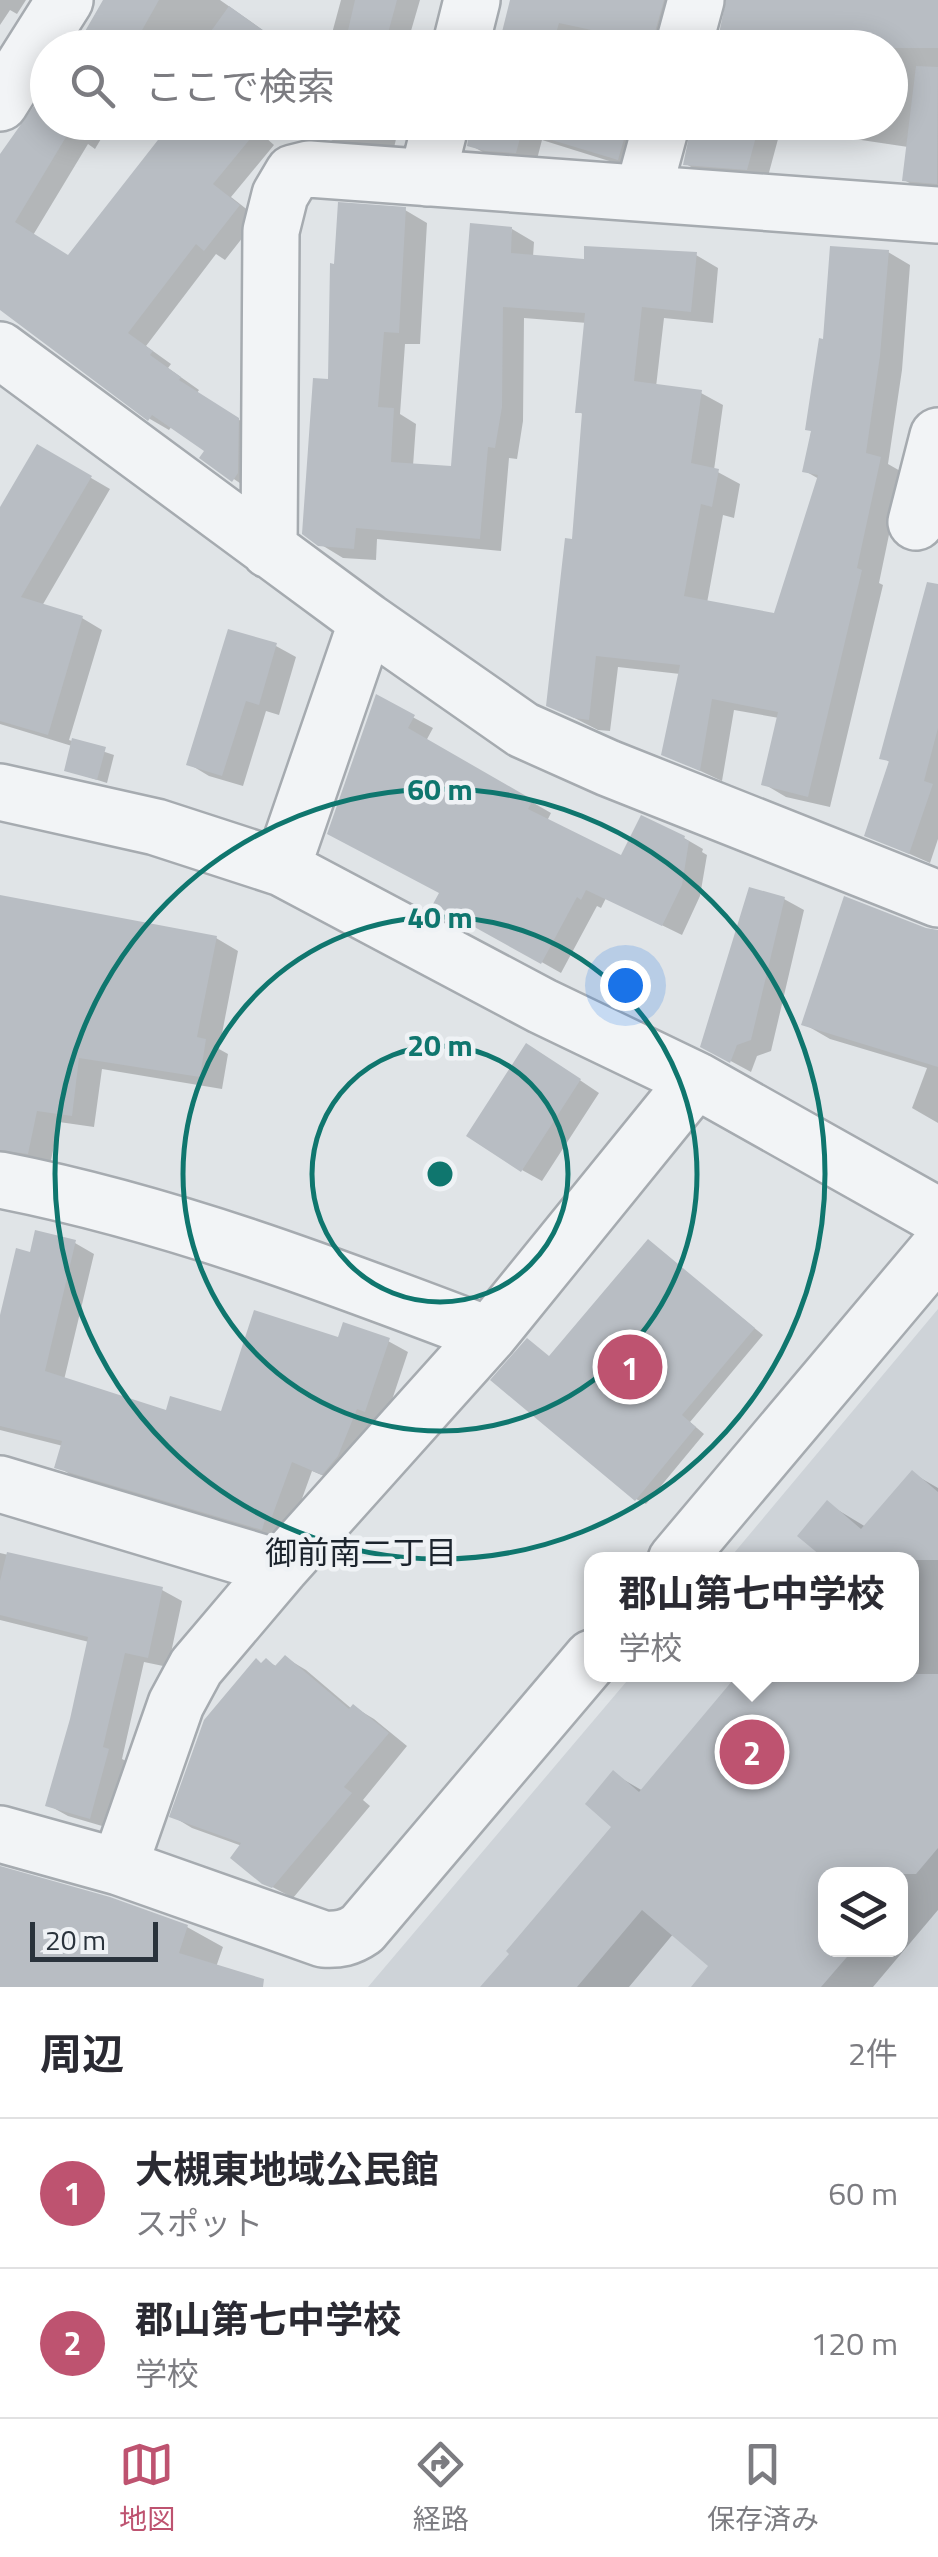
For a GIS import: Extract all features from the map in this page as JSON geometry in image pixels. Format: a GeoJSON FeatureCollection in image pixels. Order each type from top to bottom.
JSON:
{"type":"FeatureCollection","features":[{"type":"Feature","properties":{"kind":"street"},"geometry":{"type":"LineString","coordinates":[[46,30],[65,0]]}},
{"type":"Feature","properties":{"kind":"street"},"geometry":{"type":"LineString","coordinates":[[464,30],[472,0]]}},
{"type":"Feature","properties":{"kind":"street"},"geometry":{"type":"LineString","coordinates":[[688,30],[696,0]]}},
{"type":"Feature","properties":{"kind":"street"},"geometry":{"type":"LineString","coordinates":[[0,102],[30,55]]}},
{"type":"Feature","properties":{"kind":"street"},"geometry":{"type":"LineString","coordinates":[[427,178],[436,140]]}},
{"type":"Feature","properties":{"kind":"street"},"geometry":{"type":"LineString","coordinates":[[643,192],[657,140]]}},
{"type":"Feature","properties":{"kind":"street"},"geometry":{"type":"LineString","coordinates":[[269,550],[271,231],[280,195],[292,174],[301,169],[938,215]]}},
{"type":"Feature","properties":{"kind":"street"},"geometry":{"type":"LineString","coordinates":[[0,350],[367,622],[523,730],[608,768],[938,899]]}},
{"type":"Feature","properties":{"kind":"street"},"geometry":{"type":"LineString","coordinates":[[916,522],[938,436]]}},
{"type":"Feature","properties":{"kind":"street"},"geometry":{"type":"LineString","coordinates":[[282,868],[367,622]]}},
{"type":"Feature","properties":{"kind":"street"},"geometry":{"type":"LineString","coordinates":[[0,792],[156,827],[282,868],[542,1006],[696,1080],[938,1216]]}},
{"type":"Feature","properties":{"kind":"street"},"geometry":{"type":"LineString","coordinates":[[120,1868],[185,1684],[280,1568],[489,1336],[696,1080]]}},
{"type":"Feature","properties":{"kind":"street"},"geometry":{"type":"LineString","coordinates":[[0,1180],[194,1228],[314,1268],[489,1336]]}},
{"type":"Feature","properties":{"kind":"street"},"geometry":{"type":"LineString","coordinates":[[683,1552],[938,1250]]}},
{"type":"Feature","properties":{"kind":"street"},"geometry":{"type":"LineString","coordinates":[[0,1484],[280,1568]]}},
{"type":"Feature","properties":{"kind":"street"},"geometry":{"type":"LineString","coordinates":[[0,1834],[120,1868],[323,1939],[353,1936],[584,1667]]}},
{"type":"Feature","properties":{"kind":"shaded area"},"geometry":{"type":"Polygon","coordinates":[[[938,1309],[938,1987],[368,1987],[626,1682],[919,1682],[919,1552],[735,1552],[938,1309]]]}},
{"type":"Feature","properties":{"kind":"building"},"geometry":{"type":"Polygon","coordinates":[[[103,0],[159,0],[142,30],[86,30],[103,0]]]}},
{"type":"Feature","properties":{"kind":"building"},"geometry":{"type":"Polygon","coordinates":[[[355,0],[397,0],[389,30],[348,30],[355,0]]]}},
{"type":"Feature","properties":{"kind":"building"},"geometry":{"type":"Polygon","coordinates":[[[510,0],[664,0],[656,30],[591,30],[559,23],[557,30],[502,30],[510,0]]]}},
{"type":"Feature","properties":{"kind":"building"},"geometry":{"type":"Polygon","coordinates":[[[726,0],[938,0],[938,48],[908,48],[908,30],[720,30],[726,0]]]}},
{"type":"Feature","properties":{"kind":"building"},"geometry":{"type":"Polygon","coordinates":[[[229,6],[263,30],[212,30],[229,6]]]}},
{"type":"Feature","properties":{"kind":"building"},"geometry":{"type":"Polygon","coordinates":[[[916,66],[938,67],[937,184],[902,181],[916,66]]]}},
{"type":"Feature","properties":{"kind":"building"},"geometry":{"type":"Polygon","coordinates":[[[30,112],[30,140],[64,140],[15,222],[68,255],[158,140],[249,140],[213,184],[240,205],[204,251],[196,244],[128,333],[153,351],[150,355],[181,377],[179,380],[239,418],[238,473],[232,482],[199,458],[204,451],[152,415],[148,421],[0,310],[0,154],[30,112]]]}},
{"type":"Feature","properties":{"kind":"building"},"geometry":{"type":"Polygon","coordinates":[[[468,140],[520,140],[516,153],[467,146],[468,140]]]}},
{"type":"Feature","properties":{"kind":"building"},"geometry":{"type":"Polygon","coordinates":[[[552,140],[624,140],[618,160],[552,140]]]}},
{"type":"Feature","properties":{"kind":"building"},"geometry":{"type":"Polygon","coordinates":[[[688,140],[755,140],[747,170],[683,165],[688,140]]]}},
{"type":"Feature","properties":{"kind":"building"},"geometry":{"type":"Polygon","coordinates":[[[338,202],[406,207],[399,333],[384,332],[378,407],[394,408],[391,462],[451,466],[470,223],[512,227],[511,253],[584,259],[584,246],[697,252],[691,312],[642,307],[634,381],[702,390],[691,463],[719,469],[712,507],[701,504],[684,596],[774,613],[818,475],[802,472],[811,431],[805,430],[819,338],[823,339],[830,246],[889,250],[866,453],[881,457],[857,568],[862,570],[808,797],[761,785],[778,712],[712,699],[700,771],[661,755],[680,665],[596,656],[589,720],[546,706],[565,538],[572,539],[582,413],[575,413],[585,313],[503,307],[502,407],[495,448],[488,447],[480,539],[356,528],[354,549],[318,546],[302,534],[313,378],[328,379],[330,263],[334,264],[338,202]]]}},
{"type":"Feature","properties":{"kind":"building"},"geometry":{"type":"Polygon","coordinates":[[[37,444],[92,476],[21,597],[83,616],[48,735],[0,721],[0,507],[37,444]]]}},
{"type":"Feature","properties":{"kind":"building"},"geometry":{"type":"Polygon","coordinates":[[[927,582],[938,584],[938,728],[924,781],[933,784],[909,854],[864,836],[889,761],[879,759],[927,582]]]}},
{"type":"Feature","properties":{"kind":"building"},"geometry":{"type":"Polygon","coordinates":[[[228,629],[277,643],[259,705],[246,701],[222,776],[186,765],[228,629]]]}},
{"type":"Feature","properties":{"kind":"building"},"geometry":{"type":"Polygon","coordinates":[[[376,694],[415,715],[408,728],[533,800],[528,809],[621,855],[641,815],[685,836],[689,841],[682,885],[662,926],[586,890],[581,900],[577,897],[541,964],[433,904],[439,893],[327,834],[376,694]]]}},
{"type":"Feature","properties":{"kind":"building"},"geometry":{"type":"Polygon","coordinates":[[[72,738],[106,747],[97,780],[64,771],[72,738]]]}},
{"type":"Feature","properties":{"kind":"building"},"geometry":{"type":"Polygon","coordinates":[[[749,887],[785,897],[751,1040],[737,1045],[730,1063],[700,1047],[749,887]]]}},
{"type":"Feature","properties":{"kind":"building"},"geometry":{"type":"Polygon","coordinates":[[[0,895],[217,936],[197,1037],[206,1039],[200,1077],[79,1058],[72,1116],[37,1111],[28,1154],[0,1150],[0,895]]]}},
{"type":"Feature","properties":{"kind":"building"},"geometry":{"type":"Polygon","coordinates":[[[844,896],[938,930],[938,1067],[801,1025],[844,896]]]}},
{"type":"Feature","properties":{"kind":"building"},"geometry":{"type":"Polygon","coordinates":[[[526,1043],[581,1079],[521,1172],[466,1136],[526,1043]]]}},
{"type":"Feature","properties":{"kind":"building"},"geometry":{"type":"Polygon","coordinates":[[[35,1230],[76,1240],[45,1371],[166,1410],[170,1396],[221,1411],[254,1310],[338,1337],[343,1322],[390,1338],[365,1412],[357,1409],[338,1456],[322,1475],[292,1462],[270,1522],[265,1520],[262,1530],[54,1468],[62,1441],[0,1426],[0,1315],[16,1248],[30,1252],[35,1230]]]}},
{"type":"Feature","properties":{"kind":"building"},"geometry":{"type":"Polygon","coordinates":[[[648,1239],[755,1328],[682,1415],[696,1427],[635,1501],[490,1380],[527,1338],[549,1356],[648,1239]]]}},
{"type":"Feature","properties":{"kind":"building"},"geometry":{"type":"Polygon","coordinates":[[[912,1470],[938,1492],[938,1560],[919,1560],[919,1552],[816,1552],[797,1536],[827,1500],[861,1529],[912,1470]]]}},
{"type":"Feature","properties":{"kind":"building"},"geometry":{"type":"Polygon","coordinates":[[[7,1552],[163,1587],[148,1658],[125,1653],[103,1747],[109,1749],[90,1819],[45,1806],[88,1637],[0,1615],[0,1581],[7,1552]]]}},
{"type":"Feature","properties":{"kind":"building"},"geometry":{"type":"Polygon","coordinates":[[[285,1655],[349,1709],[353,1704],[389,1733],[344,1787],[352,1793],[272,1888],[230,1858],[241,1843],[169,1817],[204,1720],[256,1658],[261,1663],[266,1658],[275,1666],[285,1655]]]}},
{"type":"Feature","properties":{"kind":"building"},"geometry":{"type":"Polygon","coordinates":[[[919,1674],[938,1674],[938,1848],[916,1874],[908,1874],[908,1867],[818,1867],[818,1957],[847,1957],[821,1987],[691,1987],[708,1966],[642,1910],[577,1987],[480,1987],[611,1827],[585,1804],[613,1770],[639,1792],[731,1682],[919,1682],[919,1674]]]}},
{"type":"Feature","properties":{"kind":"building"},"geometry":{"type":"Polygon","coordinates":[[[0,1866],[110,1897],[188,1925],[179,1953],[264,1979],[263,1987],[0,1987],[0,1866]]]}},
{"type":"Feature","properties":{"kind":"place","name":"大槻東地域公民館"},"geometry":{"type":"Point","coordinates":[630,1367]}},
{"type":"Feature","properties":{"kind":"place","name":"郡山第七中学校"},"geometry":{"type":"Point","coordinates":[752,1752]}},
{"type":"Feature","properties":{"kind":"district","name":"御前南二丁目"},"geometry":{"type":"Point","coordinates":[361,1552]}}]}
